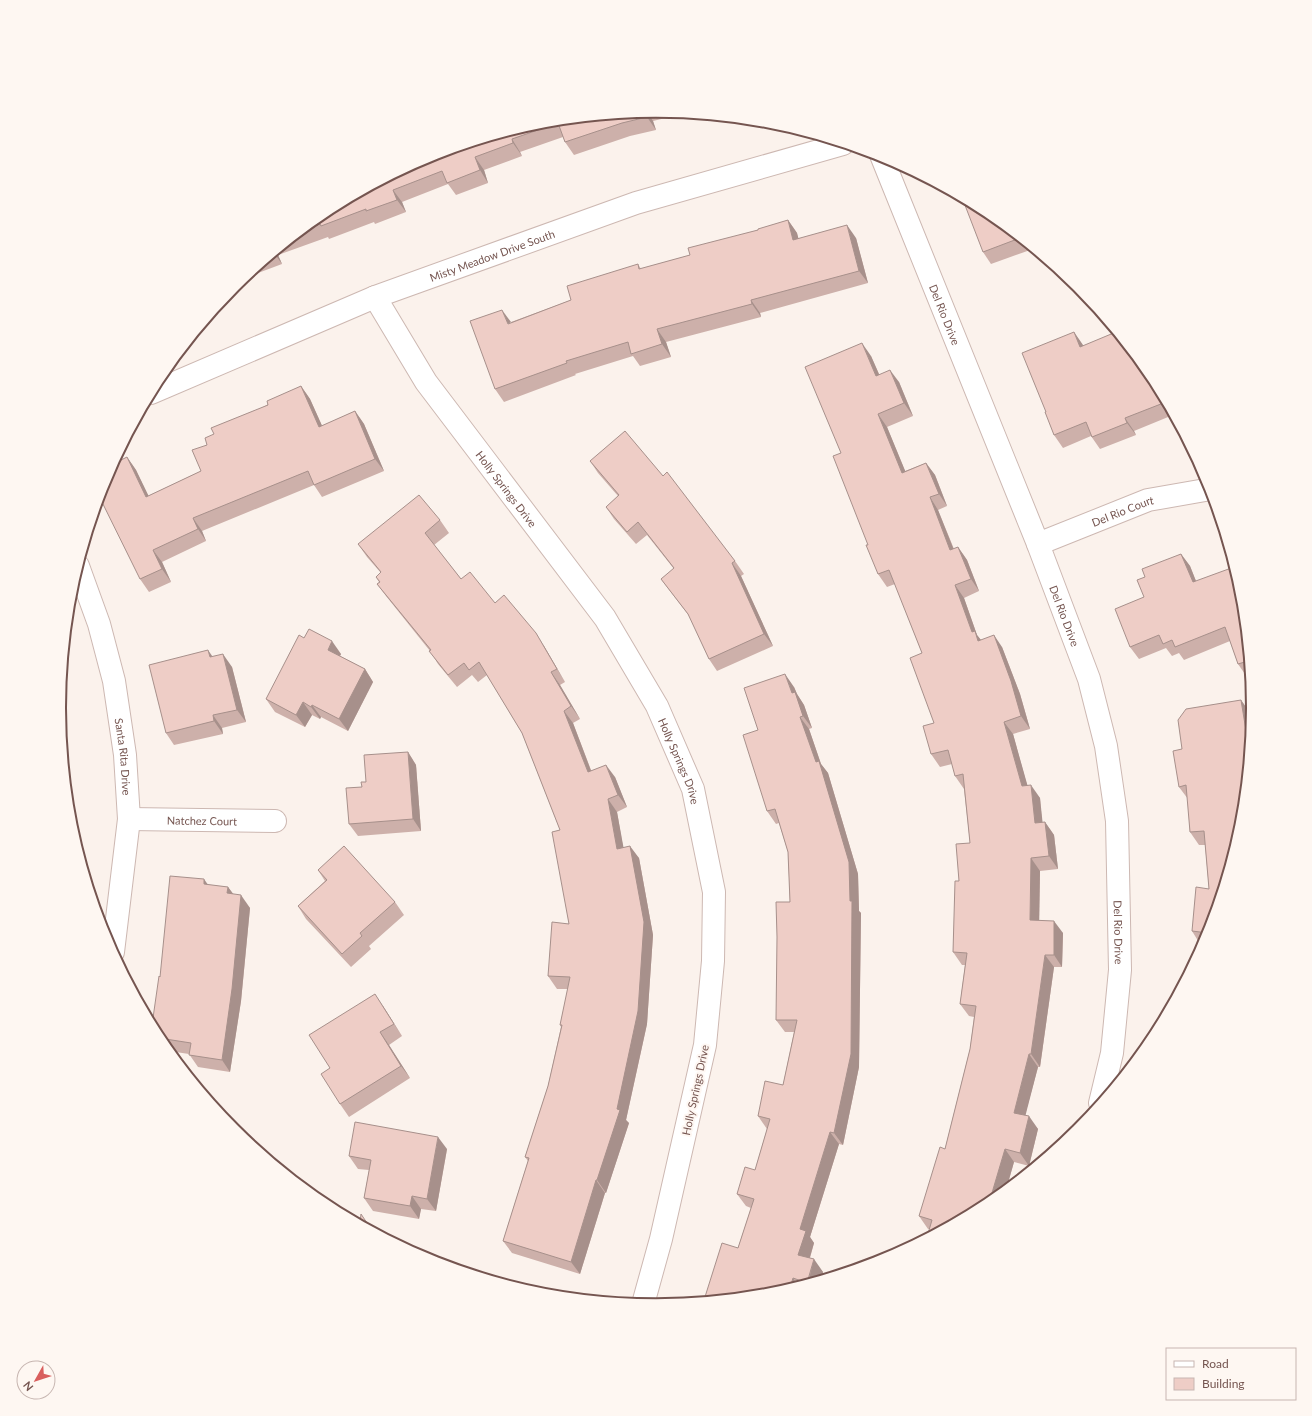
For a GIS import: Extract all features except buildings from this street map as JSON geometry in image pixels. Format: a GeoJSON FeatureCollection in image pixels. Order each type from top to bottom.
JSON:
{"type":"FeatureCollection","features":[{"type":"Feature","properties":{"kind":"street","name":"Misty Meadow Drive South"},"geometry":{"type":"LineString","coordinates":[[159,389],[376,297],[636,203],[836,146]]}},
{"type":"Feature","properties":{"kind":"street","name":"Del Rio Drive"},"geometry":{"type":"LineString","coordinates":[[884,164],[1038,544],[1089,679],[1106,746],[1117,821],[1120,970],[1112,1053],[1102,1094]]}},
{"type":"Feature","properties":{"kind":"street","name":"Holly Springs Drive"},"geometry":{"type":"LineString","coordinates":[[376,297],[426,382],[606,618],[657,706],[693,789],[714,892],[713,961],[705,1046],[661,1239],[645,1298]]}},
{"type":"Feature","properties":{"kind":"street","name":"Del Rio Court"},"geometry":{"type":"LineString","coordinates":[[1038,544],[1148,500],[1204,490]]}},
{"type":"Feature","properties":{"kind":"street","name":"Santa Rita Drive"},"geometry":{"type":"LineString","coordinates":[[81,575],[98,624],[114,681],[125,755],[128,819],[114,941]]}},
{"type":"Feature","properties":{"kind":"street","name":"Natchez Court"},"geometry":{"type":"LineString","coordinates":[[128,819],[275,821]]}}]}
